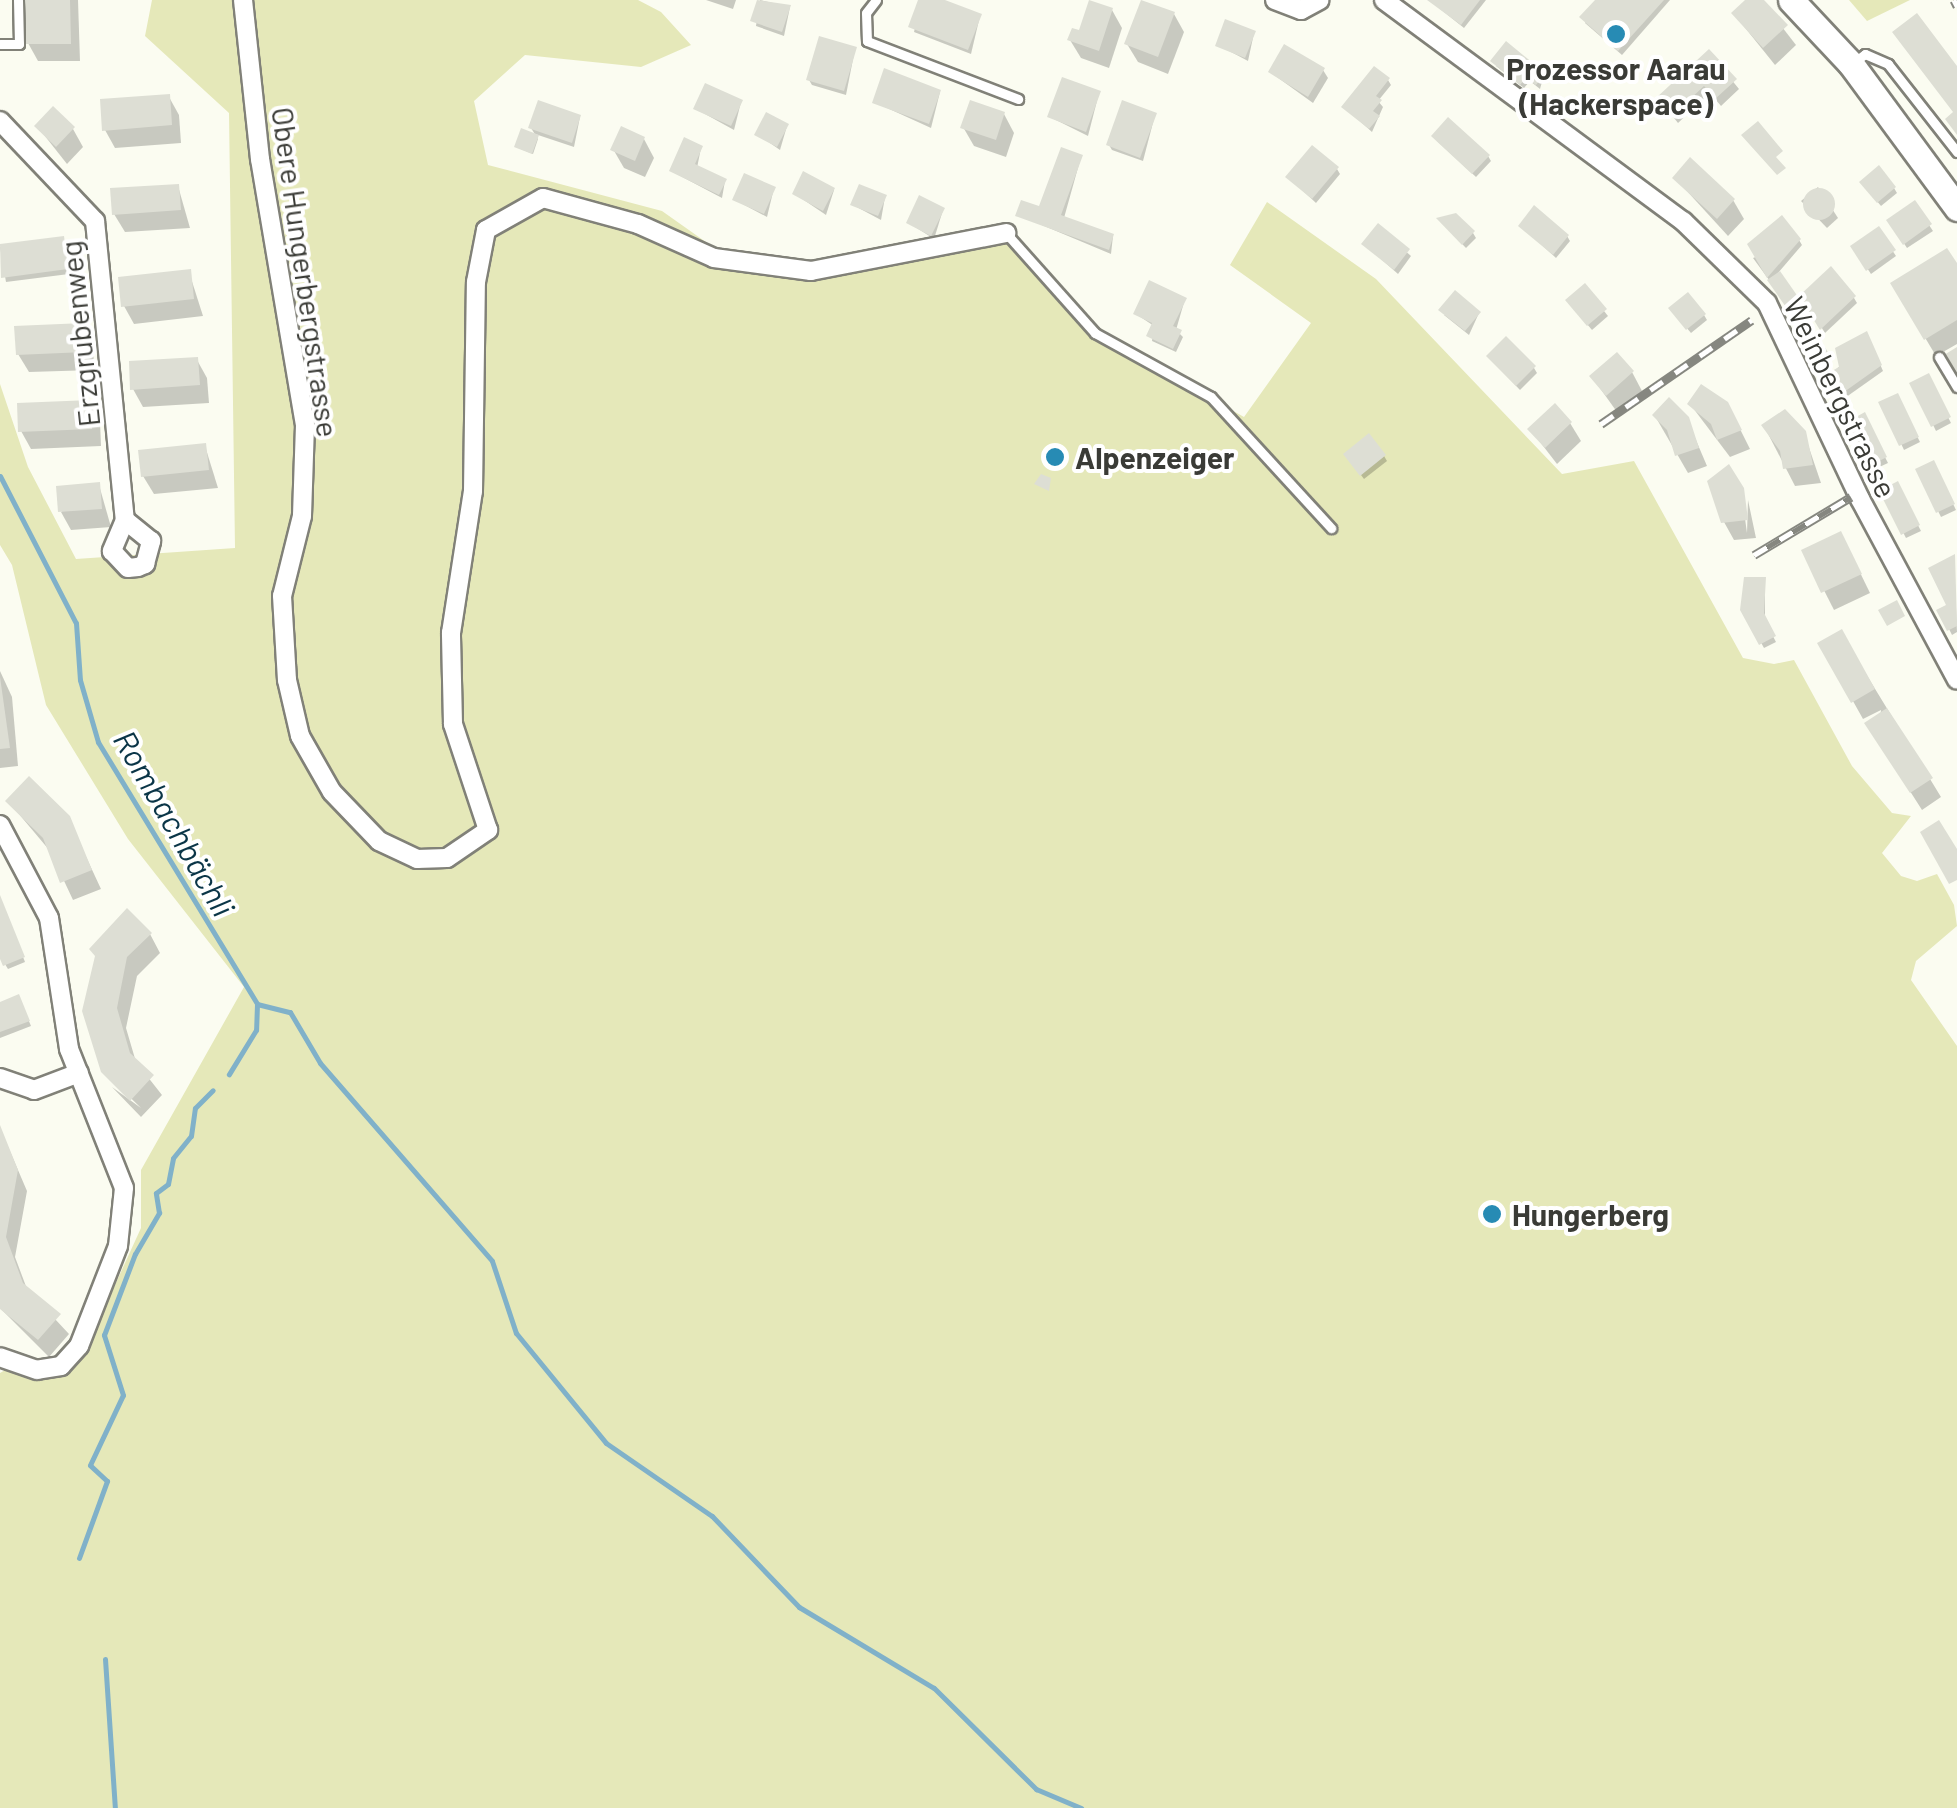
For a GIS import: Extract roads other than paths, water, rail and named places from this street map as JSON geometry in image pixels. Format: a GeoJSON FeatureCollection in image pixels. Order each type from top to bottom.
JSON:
{"type":"FeatureCollection","features":[{"type":"Feature","properties":{"kind":"main road"},"geometry":{"type":"LineString","coordinates":[[1790,0],[1851,64],[1957,208]]}},
{"type":"Feature","properties":{"kind":"street","name":"Obere Hungerbergstrasse"},"geometry":{"type":"LineString","coordinates":[[242,0],[260,159],[305,425],[302,516],[282,596],[286,680],[300,736],[332,792],[379,841],[417,859],[447,858],[488,830],[453,724],[452,633],[473,491],[476,282],[486,230],[543,198],[638,224],[714,258],[811,271],[1006,233]]}},
{"type":"Feature","properties":{"kind":"street"},"geometry":{"type":"LineString","coordinates":[[1275,0],[1301,10],[1320,0]]}},
{"type":"Feature","properties":{"kind":"street","name":"Weinbergstrasse"},"geometry":{"type":"LineString","coordinates":[[1384,0],[1682,222],[1767,303],[1860,499],[1957,680]]}},
{"type":"Feature","properties":{"kind":"street","name":"Erzgrubenweg"},"geometry":{"type":"LineString","coordinates":[[0,121],[95,221],[125,520]]}},
{"type":"Feature","properties":{"kind":"street"},"geometry":{"type":"LineString","coordinates":[[0,825],[49,918],[63,1022],[79,1073],[118,1162],[124,1188],[118,1246],[79,1346],[61,1366],[37,1370],[1,1352]]}},
{"type":"Feature","properties":{"kind":"street"},"geometry":{"type":"LineString","coordinates":[[0,1078],[34,1090],[79,1073]]}},
{"type":"Feature","properties":{"kind":"lane"},"geometry":{"type":"LineString","coordinates":[[0,44],[19,44],[18,0]]}},
{"type":"Feature","properties":{"kind":"lane"},"geometry":{"type":"LineString","coordinates":[[876,0],[866,13],[867,41],[1018,99]]}},
{"type":"Feature","properties":{"kind":"lane"},"geometry":{"type":"LineString","coordinates":[[1851,64],[1865,54],[1888,64],[1957,152]]}},
{"type":"Feature","properties":{"kind":"lane","name":"Obere Hungerbergstrasse"},"geometry":{"type":"LineString","coordinates":[[1006,233],[1095,333],[1211,397],[1331,528]]}},
{"type":"Feature","properties":{"kind":"lane"},"geometry":{"type":"LineString","coordinates":[[1939,357],[1957,387]]}},
{"type":"Feature","properties":{"kind":"waterway","name":"Rombachbächli"},"geometry":{"type":"LineString","coordinates":[[0,476],[76,623],[80,680],[98,742],[257,1004],[256,1030],[229,1074]]}},
{"type":"Feature","properties":{"kind":"waterway"},"geometry":{"type":"LineString","coordinates":[[257,1004],[290,1012],[320,1063],[492,1261],[516,1333],[606,1443],[712,1516],[799,1607],[934,1688],[1036,1789],[1081,1808]]}},
{"type":"Feature","properties":{"kind":"waterway","name":"Rombachbächli"},"geometry":{"type":"LineString","coordinates":[[79,1558],[107,1481],[90,1465],[123,1395],[104,1335],[135,1254],[159,1213],[156,1193],[168,1184],[173,1158],[191,1136],[195,1108],[213,1090]]}},
{"type":"Feature","properties":{"kind":"waterway","name":"Rombachbächli"},"geometry":{"type":"LineString","coordinates":[[105,1659],[115,1808]]}},
{"type":"Feature","properties":{"kind":"railway"},"geometry":{"type":"LineString","coordinates":[[1954,0],[1957,6]]}},
{"type":"Feature","properties":{"kind":"railway"},"geometry":{"type":"LineString","coordinates":[[1601,424],[1752,320]]}},
{"type":"Feature","properties":{"kind":"railway"},"geometry":{"type":"LineString","coordinates":[[1754,555],[1851,497]]}},
{"type":"Feature","properties":{"kind":"place","name":"Prozessor Aarau (Hackerspace)"},"geometry":{"type":"Point","coordinates":[1616,34]}},
{"type":"Feature","properties":{"kind":"place","name":"Alpenzeiger"},"geometry":{"type":"Point","coordinates":[1055,457]}},
{"type":"Feature","properties":{"kind":"place","name":"Hungerberg"},"geometry":{"type":"Point","coordinates":[1492,1214]}}]}
